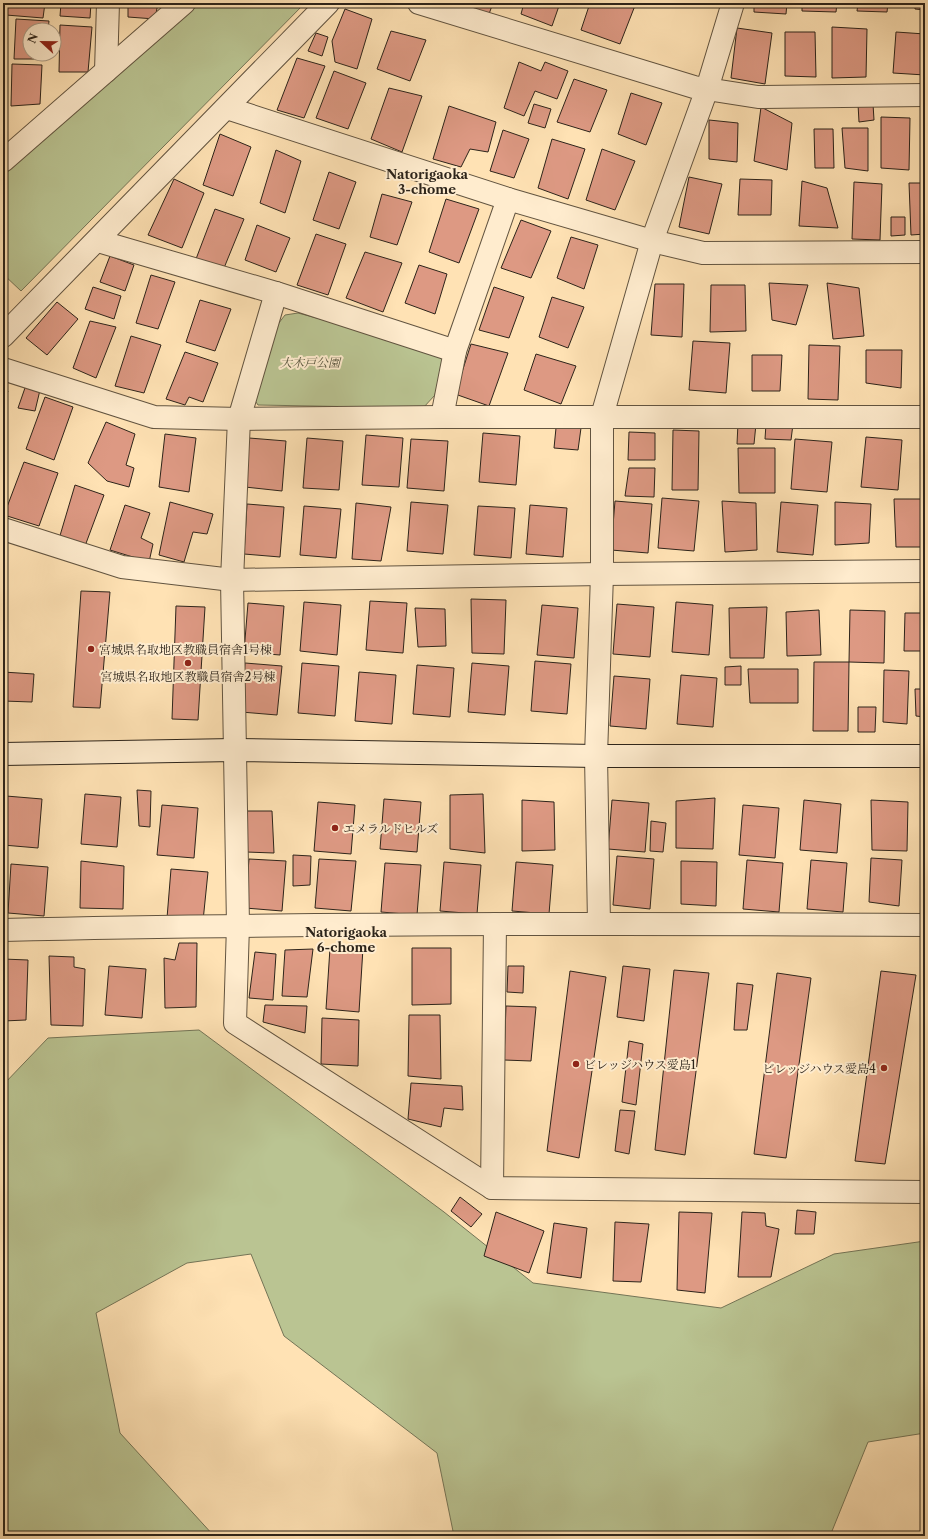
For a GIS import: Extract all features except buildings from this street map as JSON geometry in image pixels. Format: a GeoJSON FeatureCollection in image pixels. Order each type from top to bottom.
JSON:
{"type":"FeatureCollection","features":[{"type":"Feature","properties":{"kind":"street"},"geometry":{"type":"LineString","coordinates":[[106,71],[108,3]]}},
{"type":"Feature","properties":{"kind":"street"},"geometry":{"type":"LineString","coordinates":[[3,161],[184,3]]}},
{"type":"Feature","properties":{"kind":"street"},"geometry":{"type":"LineString","coordinates":[[3,336],[98,241],[328,3]]}},
{"type":"Feature","properties":{"kind":"street"},"geometry":{"type":"LineString","coordinates":[[419,3],[694,87],[758,97],[925,95]]}},
{"type":"Feature","properties":{"kind":"street"},"geometry":{"type":"LineString","coordinates":[[599,923],[596,756],[602,574],[602,416],[652,241],[707,89],[733,3]]}},
{"type":"Feature","properties":{"kind":"street"},"geometry":{"type":"LineString","coordinates":[[227,108],[508,199],[652,241],[703,253],[925,252]]}},
{"type":"Feature","properties":{"kind":"street"},"geometry":{"type":"LineString","coordinates":[[442,417],[455,351],[508,199]]}},
{"type":"Feature","properties":{"kind":"street"},"geometry":{"type":"LineString","coordinates":[[98,241],[276,293],[455,351]]}},
{"type":"Feature","properties":{"kind":"street"},"geometry":{"type":"LineString","coordinates":[[276,293],[239,419],[232,580],[238,925],[236,1023],[492,1188],[925,1192]]}},
{"type":"Feature","properties":{"kind":"street"},"geometry":{"type":"LineString","coordinates":[[3,369],[154,417],[239,419],[602,416],[925,417]]}},
{"type":"Feature","properties":{"kind":"street"},"geometry":{"type":"LineString","coordinates":[[3,529],[122,567],[232,580],[925,571]]}},
{"type":"Feature","properties":{"kind":"street"},"geometry":{"type":"LineString","coordinates":[[3,754],[234,750],[596,756],[925,756]]}},
{"type":"Feature","properties":{"kind":"street"},"geometry":{"type":"LineString","coordinates":[[3,930],[238,925],[599,923],[925,925]]}},
{"type":"Feature","properties":{"kind":"street"},"geometry":{"type":"LineString","coordinates":[[492,1188],[495,924]]}},
{"type":"Feature","properties":{"kind":"green space"},"geometry":{"type":"Polygon","coordinates":[[[198,3],[305,3],[21,291],[3,274],[3,173],[198,3]]]}},
{"type":"Feature","properties":{"kind":"green space","name":"大木戸公園"},"geometry":{"type":"Polygon","coordinates":[[[298,313],[436,350],[443,360],[435,395],[423,408],[258,405],[252,396],[272,332],[285,315],[298,313]]]}},
{"type":"Feature","properties":{"kind":"green space"},"geometry":{"type":"Polygon","coordinates":[[[199,1030],[444,1212],[533,1283],[721,1308],[834,1254],[925,1241],[925,1433],[868,1442],[830,1536],[454,1536],[437,1453],[284,1336],[251,1254],[187,1263],[96,1313],[120,1433],[214,1536],[3,1536],[3,1085],[48,1038],[199,1030]]]}},
{"type":"Feature","properties":{"kind":"place","name":"宮城県名取地区教職員宿舎1号棟"},"geometry":{"type":"Point","coordinates":[91,649]}},
{"type":"Feature","properties":{"kind":"place","name":"宮城県名取地区教職員宿舎2号棟"},"geometry":{"type":"Point","coordinates":[188,663]}},
{"type":"Feature","properties":{"kind":"place","name":"エメラルドヒルズ"},"geometry":{"type":"Point","coordinates":[335,828]}},
{"type":"Feature","properties":{"kind":"place","name":"ビレッジハウス愛島1"},"geometry":{"type":"Point","coordinates":[576,1064]}},
{"type":"Feature","properties":{"kind":"place","name":"ビレッジハウス愛島4"},"geometry":{"type":"Point","coordinates":[884,1068]}},
{"type":"Feature","properties":{"kind":"district","name":"Natorigaoka 3-chome"},"geometry":{"type":"Point","coordinates":[427,182]}},
{"type":"Feature","properties":{"kind":"district","name":"Natorigaoka 6-chome"},"geometry":{"type":"Point","coordinates":[346,940]}}]}
